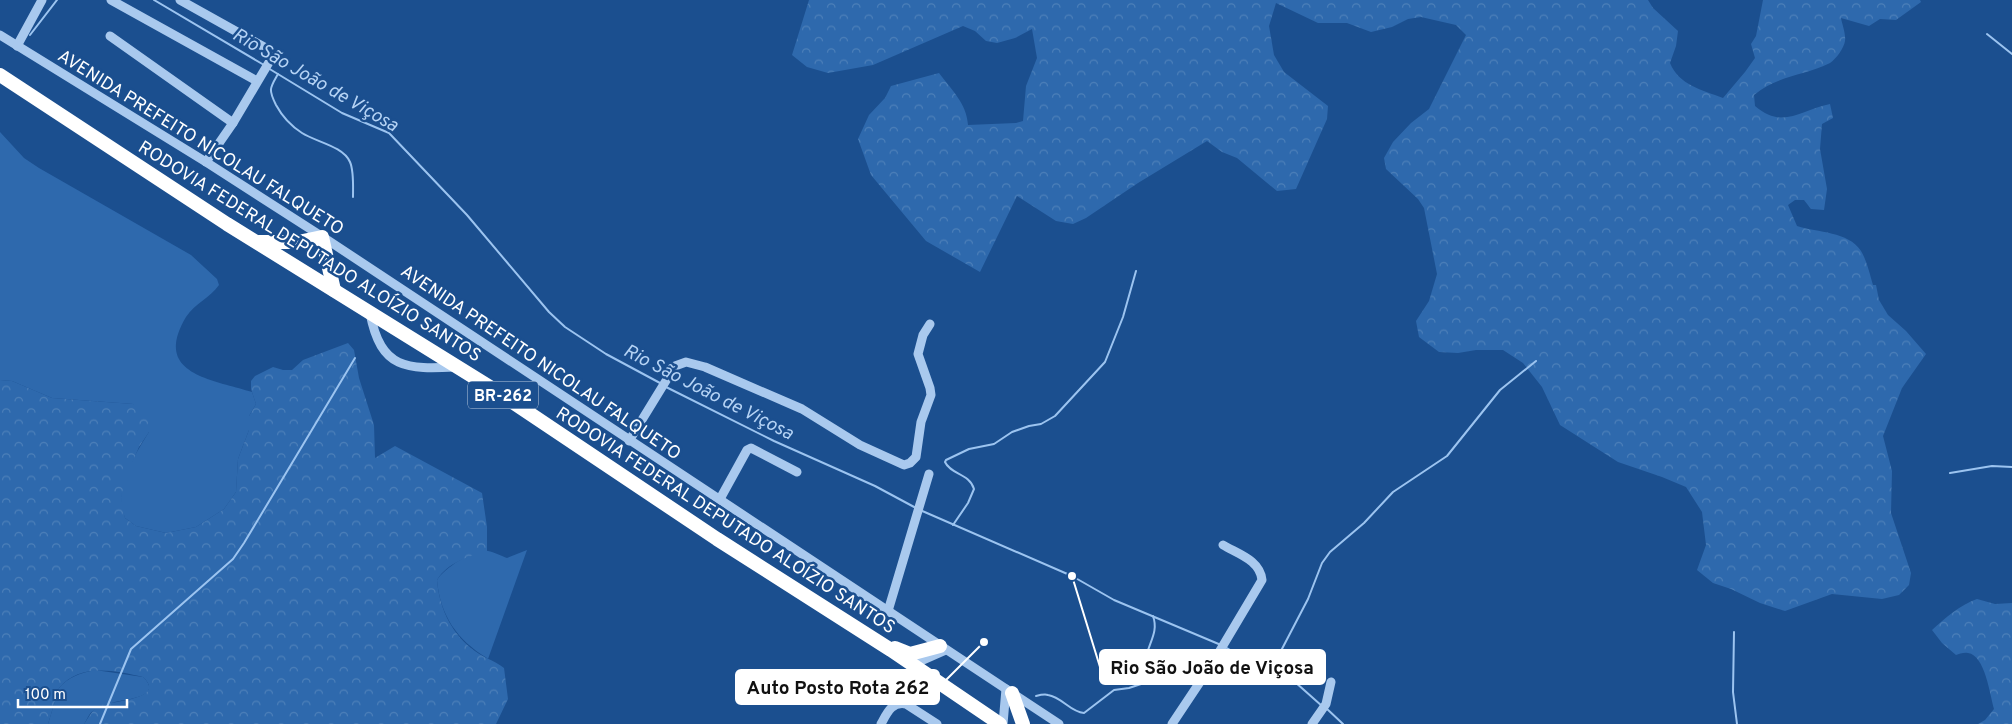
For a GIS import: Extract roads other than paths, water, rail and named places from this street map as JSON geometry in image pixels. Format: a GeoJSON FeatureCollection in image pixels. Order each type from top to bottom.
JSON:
{"type":"FeatureCollection","features":[{"type":"Feature","properties":{"kind":"highway","name":"RODOVIA FEDERAL DEPUTADO ALOÍZIO SANTOS"},"geometry":{"type":"LineString","coordinates":[[0,75],[227,224],[459,367],[717,539],[1001,724]]}},
{"type":"Feature","properties":{"kind":"highway"},"geometry":{"type":"LineString","coordinates":[[258,242],[298,242],[322,237],[334,290]]}},
{"type":"Feature","properties":{"kind":"highway"},"geometry":{"type":"LineString","coordinates":[[862,632],[910,654],[943,648]]}},
{"type":"Feature","properties":{"kind":"highway"},"geometry":{"type":"LineString","coordinates":[[1009,691],[1023,724]]}},
{"type":"Feature","properties":{"kind":"street"},"geometry":{"type":"LineString","coordinates":[[17,46],[42,0]]}},
{"type":"Feature","properties":{"kind":"street"},"geometry":{"type":"LineString","coordinates":[[111,0],[257,81]]}},
{"type":"Feature","properties":{"kind":"street"},"geometry":{"type":"LineString","coordinates":[[180,0],[264,47],[271,59],[206,162]]}},
{"type":"Feature","properties":{"kind":"street","name":"AVENIDA PREFEITO NICOLAU FALQUETO"},"geometry":{"type":"LineString","coordinates":[[0,35],[206,162],[322,237],[1059,724]]}},
{"type":"Feature","properties":{"kind":"street"},"geometry":{"type":"LineString","coordinates":[[110,36],[232,123]]}},
{"type":"Feature","properties":{"kind":"street"},"geometry":{"type":"LineString","coordinates":[[370,313],[372,323],[383,349],[397,363],[425,369],[459,367]]}},
{"type":"Feature","properties":{"kind":"street"},"geometry":{"type":"LineString","coordinates":[[629,441],[676,366],[682,363],[695,363],[802,409],[860,445],[904,465],[908,465],[916,457],[921,422],[931,395],[918,354],[922,335],[930,324]]}},
{"type":"Feature","properties":{"kind":"street"},"geometry":{"type":"LineString","coordinates":[[720,499],[747,450],[750,448],[797,472]]}},
{"type":"Feature","properties":{"kind":"street"},"geometry":{"type":"LineString","coordinates":[[888,611],[929,474]]}},
{"type":"Feature","properties":{"kind":"street"},"geometry":{"type":"LineString","coordinates":[[1172,724],[1219,652],[1262,580],[1261,572],[1256,564],[1223,546]]}},
{"type":"Feature","properties":{"kind":"street"},"geometry":{"type":"LineString","coordinates":[[912,665],[943,648]]}},
{"type":"Feature","properties":{"kind":"street"},"geometry":{"type":"LineString","coordinates":[[1312,724],[1323,708],[1331,682]]}},
{"type":"Feature","properties":{"kind":"street"},"geometry":{"type":"LineString","coordinates":[[1001,724],[1009,691]]}},
{"type":"Feature","properties":{"kind":"street"},"geometry":{"type":"LineString","coordinates":[[881,724],[893,706],[901,703],[906,704],[937,724]]}},
{"type":"Feature","properties":{"kind":"waterway"},"geometry":{"type":"LineString","coordinates":[[30,35],[57,0]]}},
{"type":"Feature","properties":{"kind":"waterway","name":"Rio São João de Viçosa"},"geometry":{"type":"LineString","coordinates":[[154,0],[264,65]]}},
{"type":"Feature","properties":{"kind":"waterway"},"geometry":{"type":"LineString","coordinates":[[1987,34],[2012,54]]}},
{"type":"Feature","properties":{"kind":"waterway","name":"Rio São João de Viçosa"},"geometry":{"type":"LineString","coordinates":[[268,68],[342,113],[389,133],[467,215],[549,312],[565,327],[606,354],[660,383]]}},
{"type":"Feature","properties":{"kind":"waterway"},"geometry":{"type":"LineString","coordinates":[[278,74],[271,89],[273,100],[278,109],[298,130],[335,148],[347,157],[352,170],[353,197]]}},
{"type":"Feature","properties":{"kind":"waterway"},"geometry":{"type":"LineString","coordinates":[[953,525],[968,503],[974,489],[968,480],[948,466],[945,462],[946,460],[969,449],[994,444],[1012,432],[1041,424],[1055,416],[1105,362],[1123,317],[1136,271]]}},
{"type":"Feature","properties":{"kind":"waterway"},"geometry":{"type":"LineString","coordinates":[[100,724],[131,649],[233,559],[355,358]]}},
{"type":"Feature","properties":{"kind":"waterway"},"geometry":{"type":"LineString","coordinates":[[1271,670],[1308,599],[1322,563],[1330,552],[1364,523],[1393,492],[1447,456],[1500,390],[1536,361]]}},
{"type":"Feature","properties":{"kind":"waterway","name":"Rio São João de Viçosa"},"geometry":{"type":"LineString","coordinates":[[666,387],[774,441],[875,486],[916,508]]}},
{"type":"Feature","properties":{"kind":"waterway"},"geometry":{"type":"LineString","coordinates":[[1950,473],[1992,466],[2012,467]]}},
{"type":"Feature","properties":{"kind":"waterway","name":"Rio São João de Viçosa"},"geometry":{"type":"LineString","coordinates":[[920,510],[1072,576],[1114,600],[1221,645]]}},
{"type":"Feature","properties":{"kind":"waterway"},"geometry":{"type":"LineString","coordinates":[[1036,696],[1053,696],[1074,710],[1084,713],[1114,690],[1144,683],[1147,677],[1145,668],[1147,652],[1153,638],[1155,624],[1153,616]]}},
{"type":"Feature","properties":{"kind":"waterway"},"geometry":{"type":"LineString","coordinates":[[1734,632],[1733,692],[1737,724]]}},
{"type":"Feature","properties":{"kind":"waterway","name":"Rio São João de Viçosa"},"geometry":{"type":"LineString","coordinates":[[1225,647],[1258,666],[1286,674],[1322,706]]}},
{"type":"Feature","properties":{"kind":"waterway","name":"Rio São João de Viçosa"},"geometry":{"type":"LineString","coordinates":[[1326,708],[1343,724]]}},
{"type":"Feature","properties":{"kind":"place","name":"Rio São João de Viçosa"},"geometry":{"type":"Point","coordinates":[1072,576]}},
{"type":"Feature","properties":{"kind":"place","name":"Auto Posto Rota 262"},"geometry":{"type":"Point","coordinates":[984,642]}}]}
